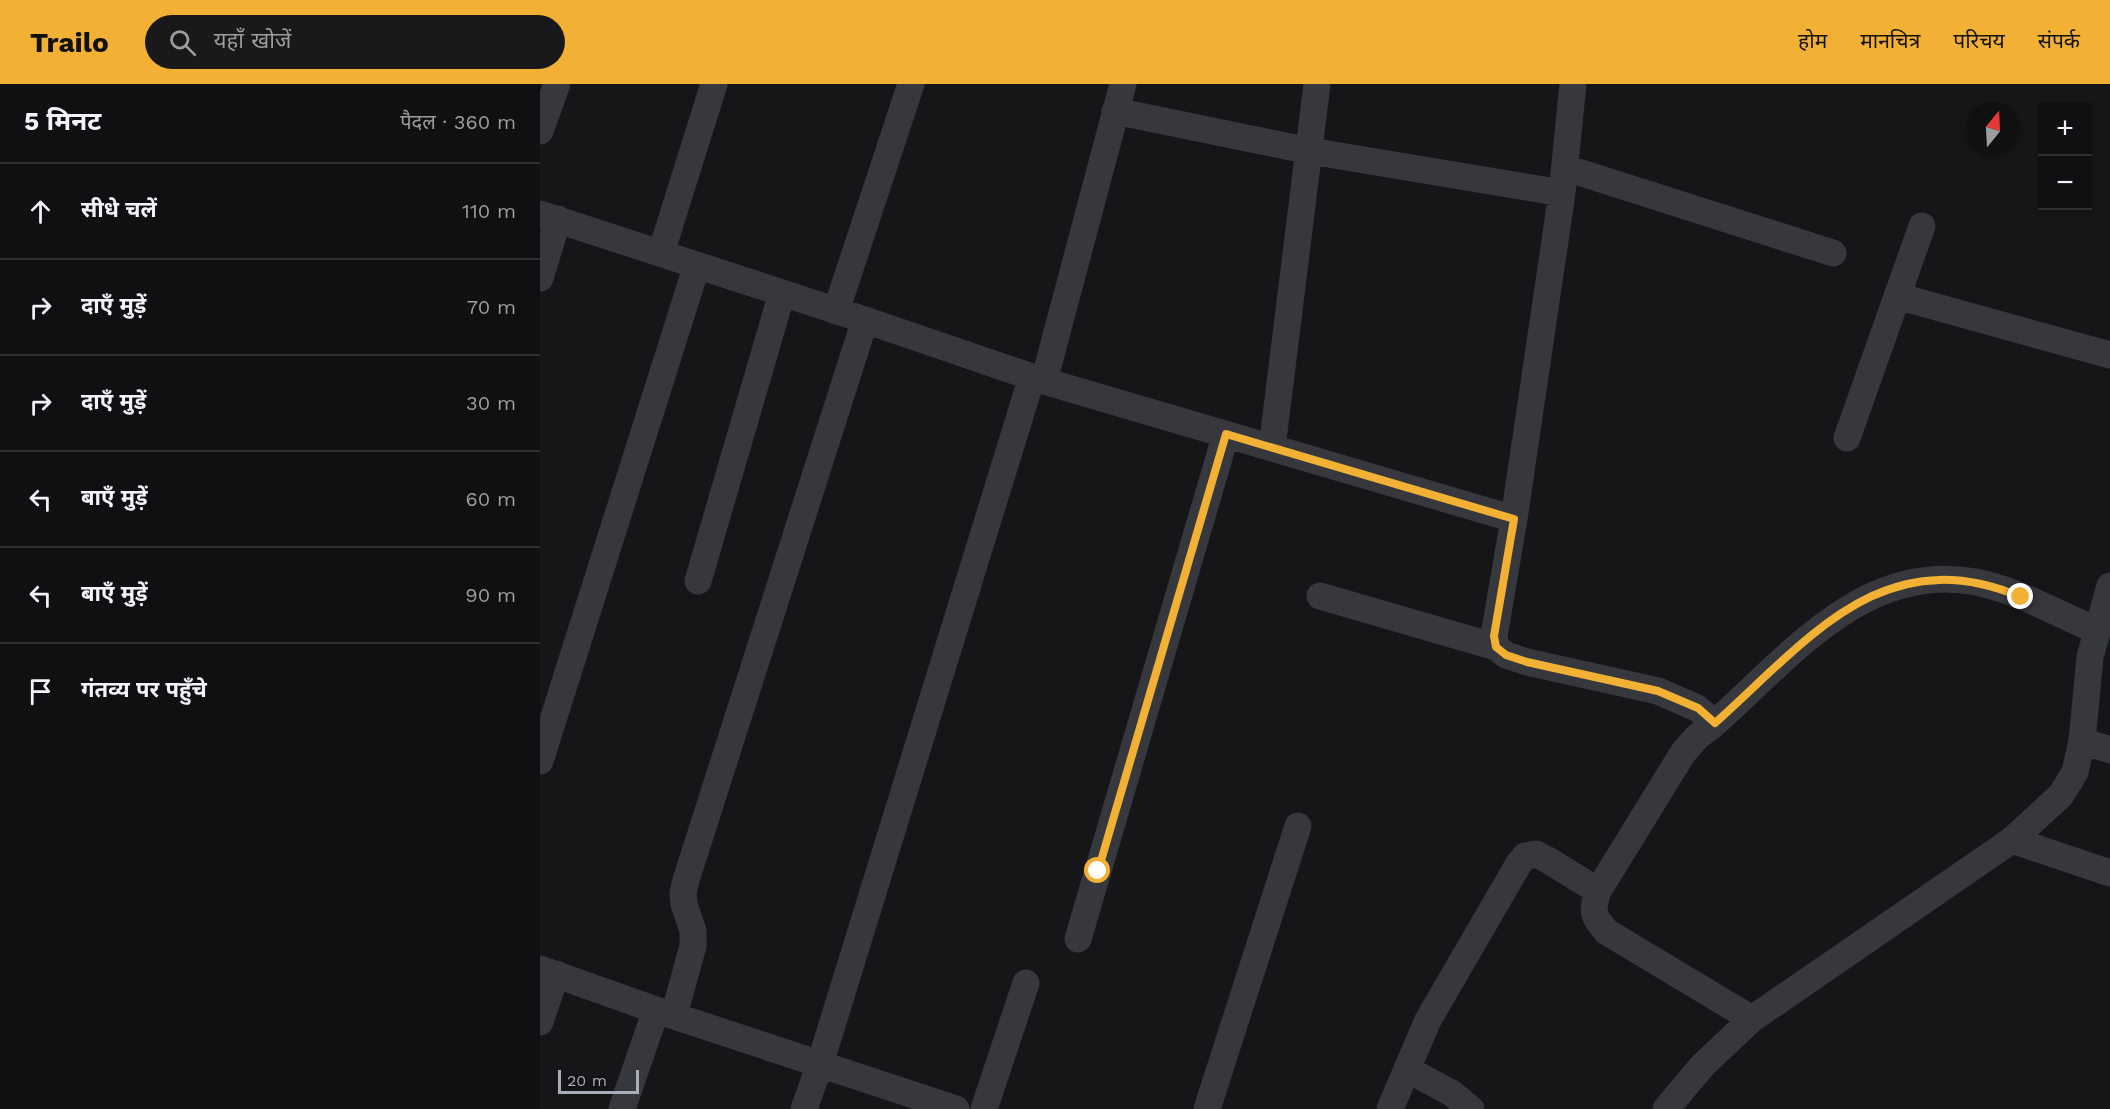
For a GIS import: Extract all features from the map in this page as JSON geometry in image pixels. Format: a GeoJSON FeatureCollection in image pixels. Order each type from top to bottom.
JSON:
{"type":"FeatureCollection","features":[{"type":"Feature","properties":{"kind":"street"},"geometry":{"type":"LineString","coordinates":[[540,131],[556,84]]}},
{"type":"Feature","properties":{"kind":"street"},"geometry":{"type":"LineString","coordinates":[[661,253],[714,84]]}},
{"type":"Feature","properties":{"kind":"street"},"geometry":{"type":"LineString","coordinates":[[836,311],[911,84]]}},
{"type":"Feature","properties":{"kind":"street"},"geometry":{"type":"LineString","coordinates":[[804,1109],[1038,379],[1123,84]]}},
{"type":"Feature","properties":{"kind":"street"},"geometry":{"type":"LineString","coordinates":[[1272,448],[1317,84]]}},
{"type":"Feature","properties":{"kind":"street"},"geometry":{"type":"LineString","coordinates":[[1496,647],[1494,636],[1514,519],[1564,180],[1573,84]]}},
{"type":"Feature","properties":{"kind":"street"},"geometry":{"type":"LineString","coordinates":[[1115,111],[1310,151],[1564,180],[1833,254]]}},
{"type":"Feature","properties":{"kind":"street"},"geometry":{"type":"LineString","coordinates":[[540,278],[549,216],[1038,379],[1514,519]]}},
{"type":"Feature","properties":{"kind":"street"},"geometry":{"type":"LineString","coordinates":[[1847,438],[1922,226]]}},
{"type":"Feature","properties":{"kind":"street"},"geometry":{"type":"LineString","coordinates":[[540,761],[697,265]]}},
{"type":"Feature","properties":{"kind":"street"},"geometry":{"type":"LineString","coordinates":[[698,582],[782,293]]}},
{"type":"Feature","properties":{"kind":"street"},"geometry":{"type":"LineString","coordinates":[[1897,296],[2110,355]]}},
{"type":"Feature","properties":{"kind":"street"},"geometry":{"type":"LineString","coordinates":[[622,1109],[693,946],[693,931],[684,904],[683,893],[686,880],[866,320]]}},
{"type":"Feature","properties":{"kind":"street"},"geometry":{"type":"LineString","coordinates":[[1078,939],[1226,434]]}},
{"type":"Feature","properties":{"kind":"street"},"geometry":{"type":"LineString","coordinates":[[1752,1019],[1607,933],[1596,920],[1593,907],[1598,891],[1683,753],[1822,625],[1869,596],[1901,584],[1931,580],[1962,580],[2003,589],[2097,631]]}},
{"type":"Feature","properties":{"kind":"street"},"geometry":{"type":"LineString","coordinates":[[1666,1109],[1704,1065],[1752,1019],[2012,840],[2061,795],[2075,772],[2082,741],[2090,657],[2110,586]]}},
{"type":"Feature","properties":{"kind":"street"},"geometry":{"type":"LineString","coordinates":[[1320,596],[1496,647],[1506,655],[1527,662],[1658,691],[1698,708],[1715,723]]}},
{"type":"Feature","properties":{"kind":"street"},"geometry":{"type":"LineString","coordinates":[[2082,741],[2110,750]]}},
{"type":"Feature","properties":{"kind":"street"},"geometry":{"type":"LineString","coordinates":[[1207,1109],[1298,826]]}},
{"type":"Feature","properties":{"kind":"street"},"geometry":{"type":"LineString","coordinates":[[2012,840],[2110,873]]}},
{"type":"Feature","properties":{"kind":"street"},"geometry":{"type":"LineString","coordinates":[[1390,1109],[1438,1002],[1525,856],[1536,854],[1598,891]]}},
{"type":"Feature","properties":{"kind":"street"},"geometry":{"type":"LineString","coordinates":[[540,1022],[548,971],[956,1109]]}},
{"type":"Feature","properties":{"kind":"street"},"geometry":{"type":"LineString","coordinates":[[984,1109],[1026,984]]}},
{"type":"Feature","properties":{"kind":"street"},"geometry":{"type":"LineString","coordinates":[[1407,1069],[1453,1094],[1471,1109]]}},
{"type":"Feature","properties":{"kind":"route"},"geometry":{"type":"LineString","coordinates":[[1098,871],[1226,434],[1514,519],[1494,636],[1496,647],[1506,655],[1527,662],[1680,698],[1698,708],[1715,723],[1822,625],[1869,596],[1901,584],[1931,580],[1962,580],[2003,589],[2021,597]]}}]}
